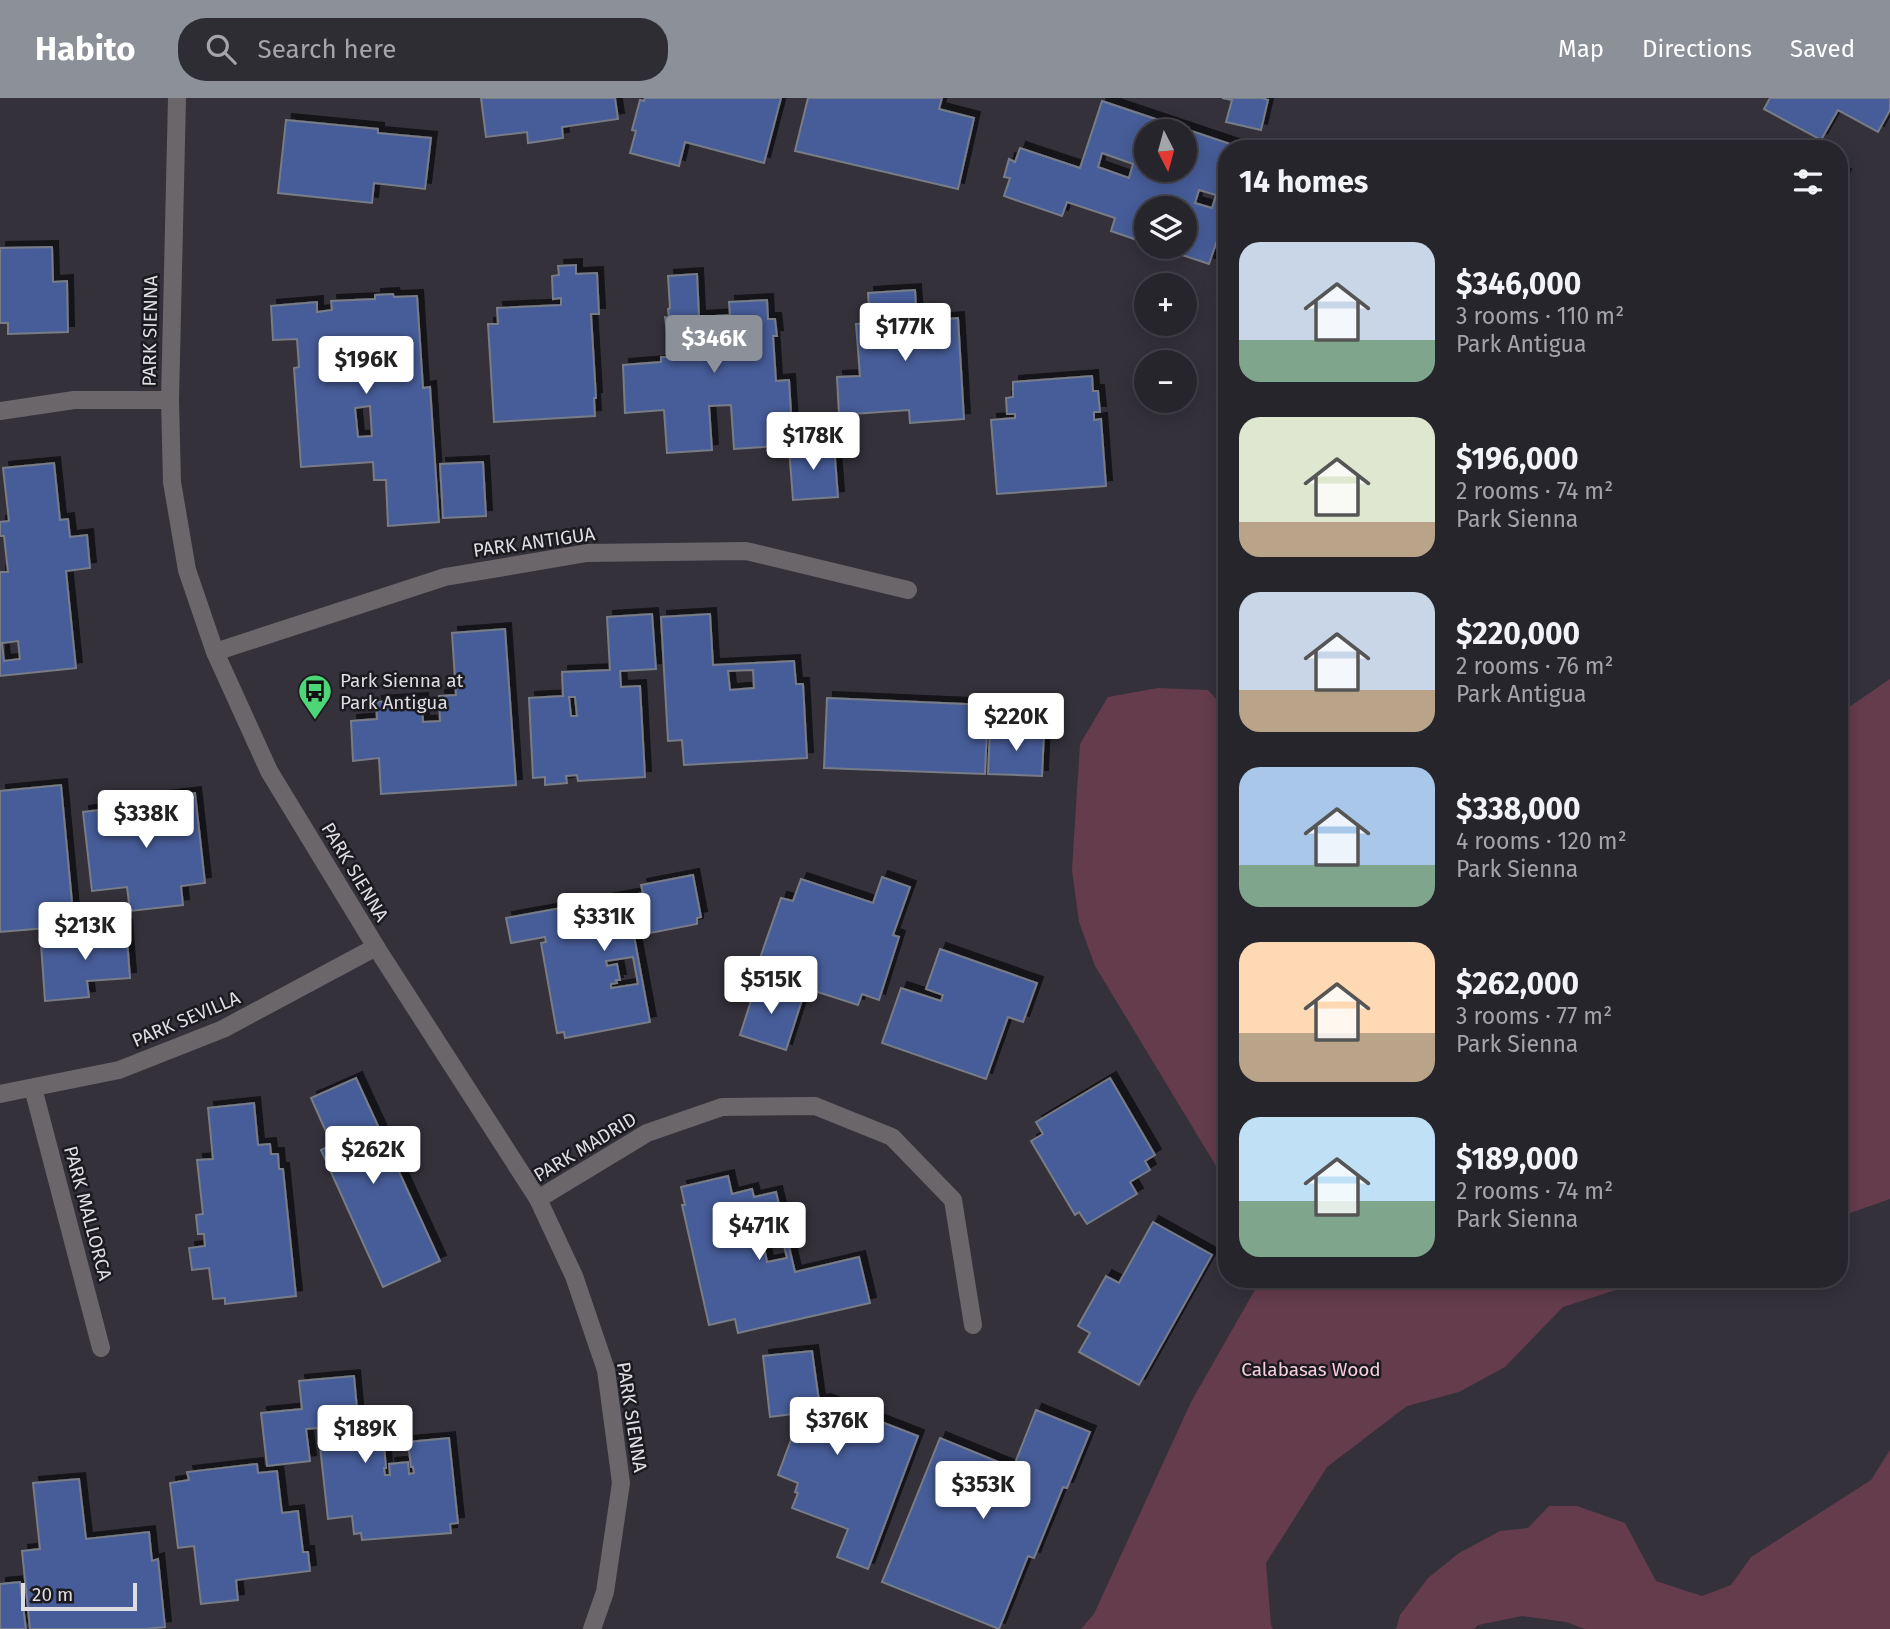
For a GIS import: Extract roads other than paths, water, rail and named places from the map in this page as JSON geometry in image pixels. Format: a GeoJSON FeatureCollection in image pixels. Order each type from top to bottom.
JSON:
{"type":"FeatureCollection","features":[{"type":"Feature","properties":{"kind":"street","name":"PARK SIENNA"},"geometry":{"type":"LineString","coordinates":[[177,98],[170,400],[172,482],[187,570],[215,652],[269,771],[376,947],[538,1199],[574,1276],[606,1370],[621,1483],[605,1592],[592,1629]]}},
{"type":"Feature","properties":{"kind":"street"},"geometry":{"type":"LineString","coordinates":[[0,411],[74,400],[170,400]]}},
{"type":"Feature","properties":{"kind":"street","name":"PARK ANTIGUA"},"geometry":{"type":"LineString","coordinates":[[215,652],[445,577],[586,553],[746,551],[908,590]]}},
{"type":"Feature","properties":{"kind":"street","name":"PARK SEVILLA"},"geometry":{"type":"LineString","coordinates":[[0,1094],[119,1070],[223,1029],[376,947]]}},
{"type":"Feature","properties":{"kind":"street","name":"PARK MALLORCA"},"geometry":{"type":"LineString","coordinates":[[33,1088],[101,1349]]}},
{"type":"Feature","properties":{"kind":"street","name":"PARK MADRID"},"geometry":{"type":"LineString","coordinates":[[538,1199],[647,1133],[710,1111],[723,1107],[815,1106],[892,1137],[953,1200],[973,1325]]}},
{"type":"Feature","properties":{"kind":"place","name":"Park Sienna at Park Antigua"},"geometry":{"type":"Point","coordinates":[315,721]}},
{"type":"Feature","properties":{"kind":"park label","name":"Calabasas Wood"},"geometry":{"type":"Point","coordinates":[1311,1369]}}]}
